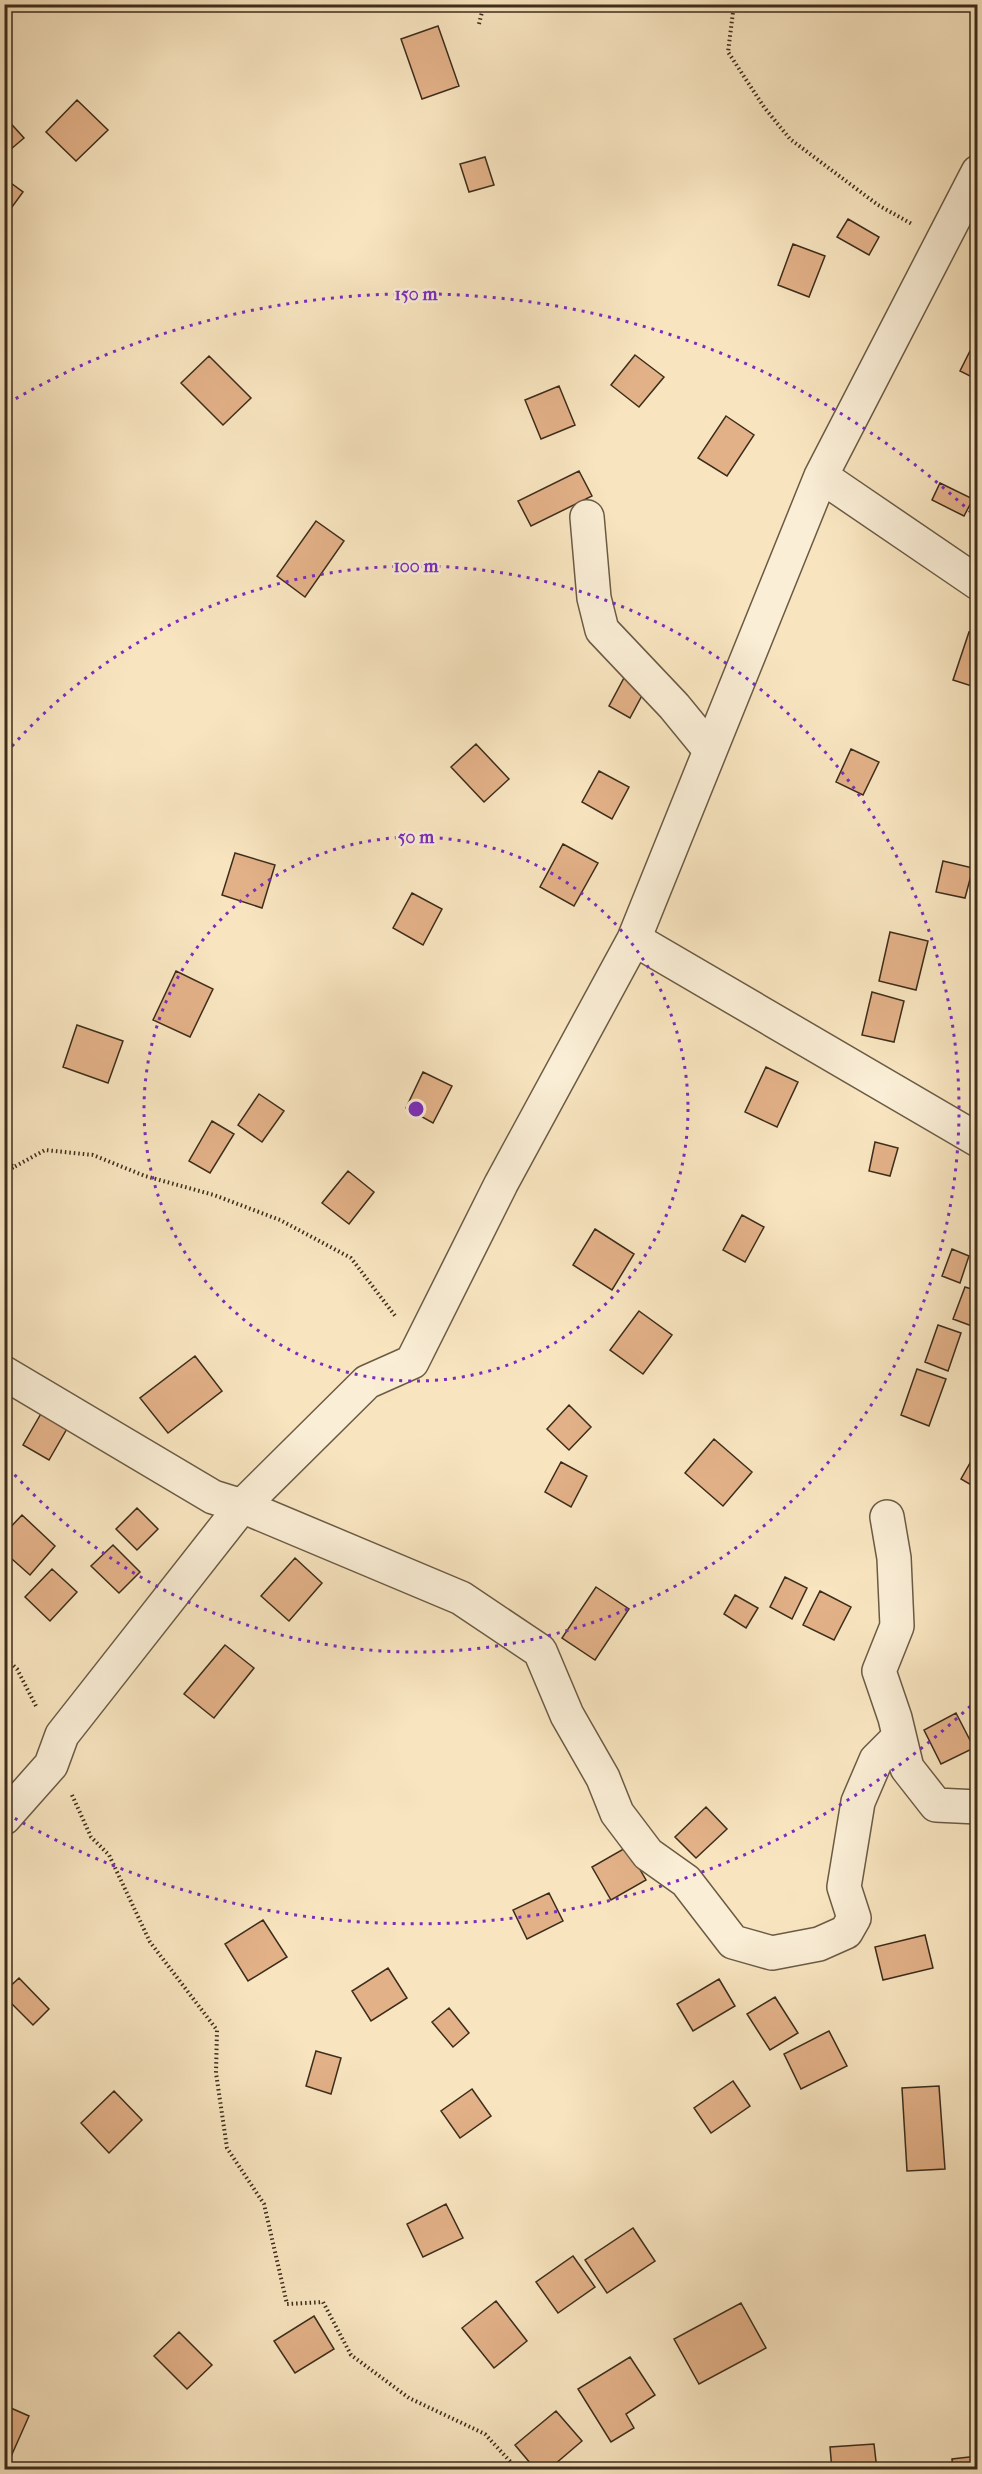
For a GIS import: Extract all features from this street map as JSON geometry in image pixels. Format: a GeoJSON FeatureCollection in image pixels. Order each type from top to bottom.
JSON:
{"type":"FeatureCollection","features":[{"type":"Feature","properties":{"kind":"street"},"geometry":{"type":"LineString","coordinates":[[4,1818],[51,1765],[62,1735],[242,1506],[367,1382],[412,1362],[501,1184],[634,939],[821,476],[978,172]]}},
{"type":"Feature","properties":{"kind":"street"},"geometry":{"type":"LineString","coordinates":[[941,241],[978,217]]}},
{"type":"Feature","properties":{"kind":"street"},"geometry":{"type":"LineString","coordinates":[[821,476],[978,583]]}},
{"type":"Feature","properties":{"kind":"street"},"geometry":{"type":"LineString","coordinates":[[587,517],[594,598],[602,630],[674,706],[710,750]]}},
{"type":"Feature","properties":{"kind":"street"},"geometry":{"type":"LineString","coordinates":[[634,939],[978,1140]]}},
{"type":"Feature","properties":{"kind":"street"},"geometry":{"type":"LineString","coordinates":[[4,1372],[213,1497],[242,1506],[461,1598],[540,1651],[567,1715],[603,1778],[617,1813],[648,1854],[686,1881],[733,1942],[772,1953],[819,1944],[846,1932],[854,1918],[844,1887],[858,1802],[876,1760],[899,1737]]}},
{"type":"Feature","properties":{"kind":"street"},"geometry":{"type":"LineString","coordinates":[[887,1517],[894,1558],[897,1626],[879,1671],[895,1718],[907,1768],[936,1805],[978,1807]]}},
{"type":"Feature","properties":{"kind":"path"},"geometry":{"type":"LineString","coordinates":[[479,24],[484,4]]}},
{"type":"Feature","properties":{"kind":"path"},"geometry":{"type":"LineString","coordinates":[[734,4],[728,52],[764,107],[790,139],[878,205],[941,241]]}},
{"type":"Feature","properties":{"kind":"path"},"geometry":{"type":"LineString","coordinates":[[4,1172],[45,1150],[93,1155],[145,1176],[214,1196],[280,1220],[351,1258],[401,1323]]}},
{"type":"Feature","properties":{"kind":"path"},"geometry":{"type":"LineString","coordinates":[[4,1160],[14,1167]]}},
{"type":"Feature","properties":{"kind":"path"},"geometry":{"type":"LineString","coordinates":[[4,1656],[17,1669],[38,1711],[62,1735]]}},
{"type":"Feature","properties":{"kind":"path"},"geometry":{"type":"LineString","coordinates":[[51,1765],[68,1788],[91,1837],[109,1855],[150,1942],[217,2030],[216,2073],[227,2148],[264,2204],[287,2304],[323,2302],[351,2355],[409,2398],[485,2434],[518,2469]]}},
{"type":"Feature","properties":{"kind":"building"},"geometry":{"type":"Polygon","coordinates":[[[438,26],[459,86],[422,99],[401,39],[438,26]]]}},
{"type":"Feature","properties":{"kind":"building"},"geometry":{"type":"Polygon","coordinates":[[[77,100],[108,130],[76,161],[46,132],[77,100]]]}},
{"type":"Feature","properties":{"kind":"building"},"geometry":{"type":"Polygon","coordinates":[[[4,116],[24,138],[4,155],[4,116]]]}},
{"type":"Feature","properties":{"kind":"building"},"geometry":{"type":"Polygon","coordinates":[[[485,157],[494,185],[469,192],[460,164],[485,157]]]}},
{"type":"Feature","properties":{"kind":"building"},"geometry":{"type":"Polygon","coordinates":[[[4,178],[23,192],[4,218],[4,178]]]}},
{"type":"Feature","properties":{"kind":"building"},"geometry":{"type":"Polygon","coordinates":[[[848,219],[879,237],[869,255],[837,237],[848,219]]]}},
{"type":"Feature","properties":{"kind":"building"},"geometry":{"type":"Polygon","coordinates":[[[793,244],[825,256],[809,297],[778,285],[793,244]]]}},
{"type":"Feature","properties":{"kind":"building"},"geometry":{"type":"Polygon","coordinates":[[[978,335],[978,380],[960,371],[978,335]]]}},
{"type":"Feature","properties":{"kind":"building"},"geometry":{"type":"Polygon","coordinates":[[[635,355],[664,377],[639,407],[611,385],[635,355]]]}},
{"type":"Feature","properties":{"kind":"building"},"geometry":{"type":"Polygon","coordinates":[[[209,356],[251,398],[223,425],[181,383],[209,356]]]}},
{"type":"Feature","properties":{"kind":"building"},"geometry":{"type":"Polygon","coordinates":[[[559,386],[575,425],[541,439],[525,400],[559,386]]]}},
{"type":"Feature","properties":{"kind":"building"},"geometry":{"type":"Polygon","coordinates":[[[726,416],[754,435],[727,476],[698,458],[726,416]]]}},
{"type":"Feature","properties":{"kind":"building"},"geometry":{"type":"Polygon","coordinates":[[[579,471],[592,496],[531,526],[518,501],[579,471]]]}},
{"type":"Feature","properties":{"kind":"building"},"geometry":{"type":"Polygon","coordinates":[[[940,483],[973,499],[964,516],[932,500],[940,483]]]}},
{"type":"Feature","properties":{"kind":"building"},"geometry":{"type":"Polygon","coordinates":[[[316,521],[344,541],[305,597],[277,576],[316,521]]]}},
{"type":"Feature","properties":{"kind":"building"},"geometry":{"type":"Polygon","coordinates":[[[969,632],[978,635],[978,688],[953,680],[969,632]]]}},
{"type":"Feature","properties":{"kind":"building"},"geometry":{"type":"Polygon","coordinates":[[[625,676],[646,688],[630,718],[609,706],[625,676]]]}},
{"type":"Feature","properties":{"kind":"building"},"geometry":{"type":"Polygon","coordinates":[[[476,744],[509,779],[484,802],[451,767],[476,744]]]}},
{"type":"Feature","properties":{"kind":"building"},"geometry":{"type":"Polygon","coordinates":[[[851,749],[879,762],[863,795],[836,782],[851,749]]]}},
{"type":"Feature","properties":{"kind":"building"},"geometry":{"type":"Polygon","coordinates":[[[599,771],[629,787],[612,819],[582,802],[599,771]]]}},
{"type":"Feature","properties":{"kind":"building"},"geometry":{"type":"Polygon","coordinates":[[[563,844],[598,863],[574,906],[540,887],[563,844]]]}},
{"type":"Feature","properties":{"kind":"building"},"geometry":{"type":"Polygon","coordinates":[[[235,853],[275,865],[262,908],[222,895],[235,853]]]}},
{"type":"Feature","properties":{"kind":"building"},"geometry":{"type":"Polygon","coordinates":[[[943,861],[973,868],[965,898],[936,892],[943,861]]]}},
{"type":"Feature","properties":{"kind":"building"},"geometry":{"type":"Polygon","coordinates":[[[412,893],[442,909],[423,945],[393,928],[412,893]]]}},
{"type":"Feature","properties":{"kind":"building"},"geometry":{"type":"Polygon","coordinates":[[[890,932],[928,941],[916,990],[879,981],[890,932]]]}},
{"type":"Feature","properties":{"kind":"building"},"geometry":{"type":"Polygon","coordinates":[[[176,971],[213,989],[190,1037],[153,1020],[176,971]]]}},
{"type":"Feature","properties":{"kind":"building"},"geometry":{"type":"Polygon","coordinates":[[[872,992],[904,1001],[894,1042],[862,1035],[872,992]]]}},
{"type":"Feature","properties":{"kind":"building"},"geometry":{"type":"Polygon","coordinates":[[[77,1025],[123,1041],[108,1083],[63,1067],[77,1025]]]}},
{"type":"Feature","properties":{"kind":"building"},"geometry":{"type":"Polygon","coordinates":[[[766,1067],[798,1082],[777,1127],[745,1112],[766,1067]]]}},
{"type":"Feature","properties":{"kind":"building"},"geometry":{"type":"Polygon","coordinates":[[[423,1072],[452,1086],[433,1123],[406,1108],[423,1072]]]}},
{"type":"Feature","properties":{"kind":"building"},"geometry":{"type":"Polygon","coordinates":[[[259,1094],[284,1111],[262,1142],[238,1125],[259,1094]]]}},
{"type":"Feature","properties":{"kind":"building"},"geometry":{"type":"Polygon","coordinates":[[[212,1121],[234,1134],[210,1173],[189,1161],[212,1121]]]}},
{"type":"Feature","properties":{"kind":"building"},"geometry":{"type":"Polygon","coordinates":[[[875,1142],[898,1148],[890,1176],[869,1171],[875,1142]]]}},
{"type":"Feature","properties":{"kind":"building"},"geometry":{"type":"Polygon","coordinates":[[[348,1171],[374,1192],[349,1224],[322,1203],[348,1171]]]}},
{"type":"Feature","properties":{"kind":"building"},"geometry":{"type":"Polygon","coordinates":[[[742,1215],[764,1227],[745,1262],[723,1250],[742,1215]]]}},
{"type":"Feature","properties":{"kind":"building"},"geometry":{"type":"Polygon","coordinates":[[[595,1229],[634,1254],[612,1290],[573,1265],[595,1229]]]}},
{"type":"Feature","properties":{"kind":"building"},"geometry":{"type":"Polygon","coordinates":[[[952,1249],[969,1256],[960,1283],[942,1276],[952,1249]]]}},
{"type":"Feature","properties":{"kind":"building"},"geometry":{"type":"Polygon","coordinates":[[[965,1287],[978,1291],[978,1312],[972,1326],[953,1319],[965,1287]]]}},
{"type":"Feature","properties":{"kind":"building"},"geometry":{"type":"Polygon","coordinates":[[[639,1311],[672,1335],[643,1374],[610,1350],[639,1311]]]}},
{"type":"Feature","properties":{"kind":"building"},"geometry":{"type":"Polygon","coordinates":[[[938,1325],[961,1333],[948,1371],[925,1362],[938,1325]]]}},
{"type":"Feature","properties":{"kind":"building"},"geometry":{"type":"Polygon","coordinates":[[[195,1356],[222,1391],[168,1433],[140,1398],[195,1356]]]}},
{"type":"Feature","properties":{"kind":"building"},"geometry":{"type":"Polygon","coordinates":[[[917,1369],[946,1379],[929,1426],[901,1415],[917,1369]]]}},
{"type":"Feature","properties":{"kind":"building"},"geometry":{"type":"Polygon","coordinates":[[[46,1405],[72,1420],[49,1460],[23,1445],[46,1405]]]}},
{"type":"Feature","properties":{"kind":"building"},"geometry":{"type":"Polygon","coordinates":[[[569,1405],[591,1427],[569,1450],[547,1429],[569,1405]]]}},
{"type":"Feature","properties":{"kind":"building"},"geometry":{"type":"Polygon","coordinates":[[[714,1439],[752,1472],[723,1506],[685,1473],[714,1439]]]}},
{"type":"Feature","properties":{"kind":"building"},"geometry":{"type":"Polygon","coordinates":[[[974,1456],[978,1458],[978,1489],[961,1479],[974,1456]]]}},
{"type":"Feature","properties":{"kind":"building"},"geometry":{"type":"Polygon","coordinates":[[[561,1462],[587,1476],[571,1507],[545,1492],[561,1462]]]}},
{"type":"Feature","properties":{"kind":"building"},"geometry":{"type":"Polygon","coordinates":[[[137,1508],[158,1529],[137,1550],[116,1529],[137,1508]]]}},
{"type":"Feature","properties":{"kind":"building"},"geometry":{"type":"Polygon","coordinates":[[[22,1515],[55,1546],[30,1575],[4,1552],[4,1534],[22,1515]]]}},
{"type":"Feature","properties":{"kind":"building"},"geometry":{"type":"Polygon","coordinates":[[[113,1545],[140,1572],[119,1593],[91,1566],[113,1545]]]}},
{"type":"Feature","properties":{"kind":"building"},"geometry":{"type":"Polygon","coordinates":[[[295,1558],[322,1583],[289,1621],[261,1596],[295,1558]]]}},
{"type":"Feature","properties":{"kind":"building"},"geometry":{"type":"Polygon","coordinates":[[[52,1569],[77,1592],[50,1621],[25,1597],[52,1569]]]}},
{"type":"Feature","properties":{"kind":"building"},"geometry":{"type":"Polygon","coordinates":[[[785,1577],[807,1588],[792,1619],[770,1607],[785,1577]]]}},
{"type":"Feature","properties":{"kind":"building"},"geometry":{"type":"Polygon","coordinates":[[[596,1587],[629,1609],[595,1660],[562,1638],[596,1587]]]}},
{"type":"Feature","properties":{"kind":"building"},"geometry":{"type":"Polygon","coordinates":[[[820,1591],[851,1607],[834,1640],[803,1625],[820,1591]]]}},
{"type":"Feature","properties":{"kind":"building"},"geometry":{"type":"Polygon","coordinates":[[[735,1595],[758,1608],[746,1628],[724,1614],[735,1595]]]}},
{"type":"Feature","properties":{"kind":"building"},"geometry":{"type":"Polygon","coordinates":[[[225,1645],[254,1668],[214,1718],[184,1694],[225,1645]]]}},
{"type":"Feature","properties":{"kind":"building"},"geometry":{"type":"Polygon","coordinates":[[[956,1713],[974,1748],[941,1764],[924,1730],[956,1713]]]}},
{"type":"Feature","properties":{"kind":"building"},"geometry":{"type":"Polygon","coordinates":[[[706,1807],[727,1829],[696,1858],[675,1837],[706,1807]]]}},
{"type":"Feature","properties":{"kind":"building"},"geometry":{"type":"Polygon","coordinates":[[[627,1847],[646,1880],[611,1900],[592,1867],[627,1847]]]}},
{"type":"Feature","properties":{"kind":"building"},"geometry":{"type":"Polygon","coordinates":[[[549,1893],[563,1921],[527,1939],[513,1910],[549,1893]]]}},
{"type":"Feature","properties":{"kind":"building"},"geometry":{"type":"Polygon","coordinates":[[[263,1920],[287,1957],[248,1981],[225,1944],[263,1920]]]}},
{"type":"Feature","properties":{"kind":"building"},"geometry":{"type":"Polygon","coordinates":[[[925,1935],[933,1968],[883,1980],[875,1947],[925,1935]]]}},
{"type":"Feature","properties":{"kind":"building"},"geometry":{"type":"Polygon","coordinates":[[[388,1968],[407,1998],[371,2021],[352,1991],[388,1968]]]}},
{"type":"Feature","properties":{"kind":"building"},"geometry":{"type":"Polygon","coordinates":[[[19,1978],[49,2009],[33,2025],[4,1996],[4,1992],[19,1978]]]}},
{"type":"Feature","properties":{"kind":"building"},"geometry":{"type":"Polygon","coordinates":[[[719,1979],[735,2006],[693,2031],[677,2004],[719,1979]]]}},
{"type":"Feature","properties":{"kind":"building"},"geometry":{"type":"Polygon","coordinates":[[[775,1997],[798,2033],[770,2050],[747,2014],[775,1997]]]}},
{"type":"Feature","properties":{"kind":"building"},"geometry":{"type":"Polygon","coordinates":[[[449,2008],[469,2033],[453,2047],[432,2022],[449,2008]]]}},
{"type":"Feature","properties":{"kind":"building"},"geometry":{"type":"Polygon","coordinates":[[[829,2031],[847,2066],[801,2089],[784,2054],[829,2031]]]}},
{"type":"Feature","properties":{"kind":"building"},"geometry":{"type":"Polygon","coordinates":[[[316,2051],[341,2058],[331,2094],[306,2086],[316,2051]]]}},
{"type":"Feature","properties":{"kind":"building"},"geometry":{"type":"Polygon","coordinates":[[[733,2081],[750,2106],[711,2133],[694,2108],[733,2081]]]}},
{"type":"Feature","properties":{"kind":"building"},"geometry":{"type":"Polygon","coordinates":[[[939,2086],[945,2169],[907,2171],[902,2088],[939,2086]]]}},
{"type":"Feature","properties":{"kind":"building"},"geometry":{"type":"Polygon","coordinates":[[[472,2089],[491,2116],[460,2138],[441,2111],[472,2089]]]}},
{"type":"Feature","properties":{"kind":"building"},"geometry":{"type":"Polygon","coordinates":[[[114,2091],[142,2120],[109,2153],[81,2123],[114,2091]]]}},
{"type":"Feature","properties":{"kind":"building"},"geometry":{"type":"Polygon","coordinates":[[[446,2204],[463,2238],[423,2257],[407,2224],[446,2204]]]}},
{"type":"Feature","properties":{"kind":"building"},"geometry":{"type":"Polygon","coordinates":[[[633,2228],[655,2261],[607,2293],[585,2260],[633,2228]]]}},
{"type":"Feature","properties":{"kind":"building"},"geometry":{"type":"Polygon","coordinates":[[[573,2256],[595,2287],[558,2313],[536,2282],[573,2256]]]}},
{"type":"Feature","properties":{"kind":"building"},"geometry":{"type":"Polygon","coordinates":[[[496,2301],[527,2341],[494,2368],[462,2328],[496,2301]]]}},
{"type":"Feature","properties":{"kind":"building"},"geometry":{"type":"Polygon","coordinates":[[[741,2303],[766,2348],[699,2384],[674,2339],[741,2303]]]}},
{"type":"Feature","properties":{"kind":"building"},"geometry":{"type":"Polygon","coordinates":[[[314,2316],[334,2349],[295,2373],[274,2341],[314,2316]]]}},
{"type":"Feature","properties":{"kind":"building"},"geometry":{"type":"Polygon","coordinates":[[[179,2332],[212,2365],[187,2389],[154,2356],[179,2332]]]}},
{"type":"Feature","properties":{"kind":"building"},"geometry":{"type":"Polygon","coordinates":[[[630,2357],[655,2395],[626,2414],[634,2428],[611,2442],[578,2389],[630,2357]]]}},
{"type":"Feature","properties":{"kind":"building"},"geometry":{"type":"Polygon","coordinates":[[[4,2405],[29,2416],[9,2461],[4,2459],[4,2405]]]}},
{"type":"Feature","properties":{"kind":"building"},"geometry":{"type":"Polygon","coordinates":[[[556,2411],[582,2441],[548,2470],[536,2470],[515,2445],[556,2411]]]}},
{"type":"Feature","properties":{"kind":"building"},"geometry":{"type":"Polygon","coordinates":[[[874,2444],[877,2470],[832,2470],[830,2447],[874,2444]]]}},
{"type":"Feature","properties":{"kind":"building"},"geometry":{"type":"Polygon","coordinates":[[[978,2456],[978,2470],[953,2470],[952,2459],[978,2456]]]}},
{"type":"Feature","properties":{"kind":"building"},"geometry":{"type":"Polygon","coordinates":[[[214,2467],[269,2467],[269,2470],[214,2470],[214,2467]]]}}]}
